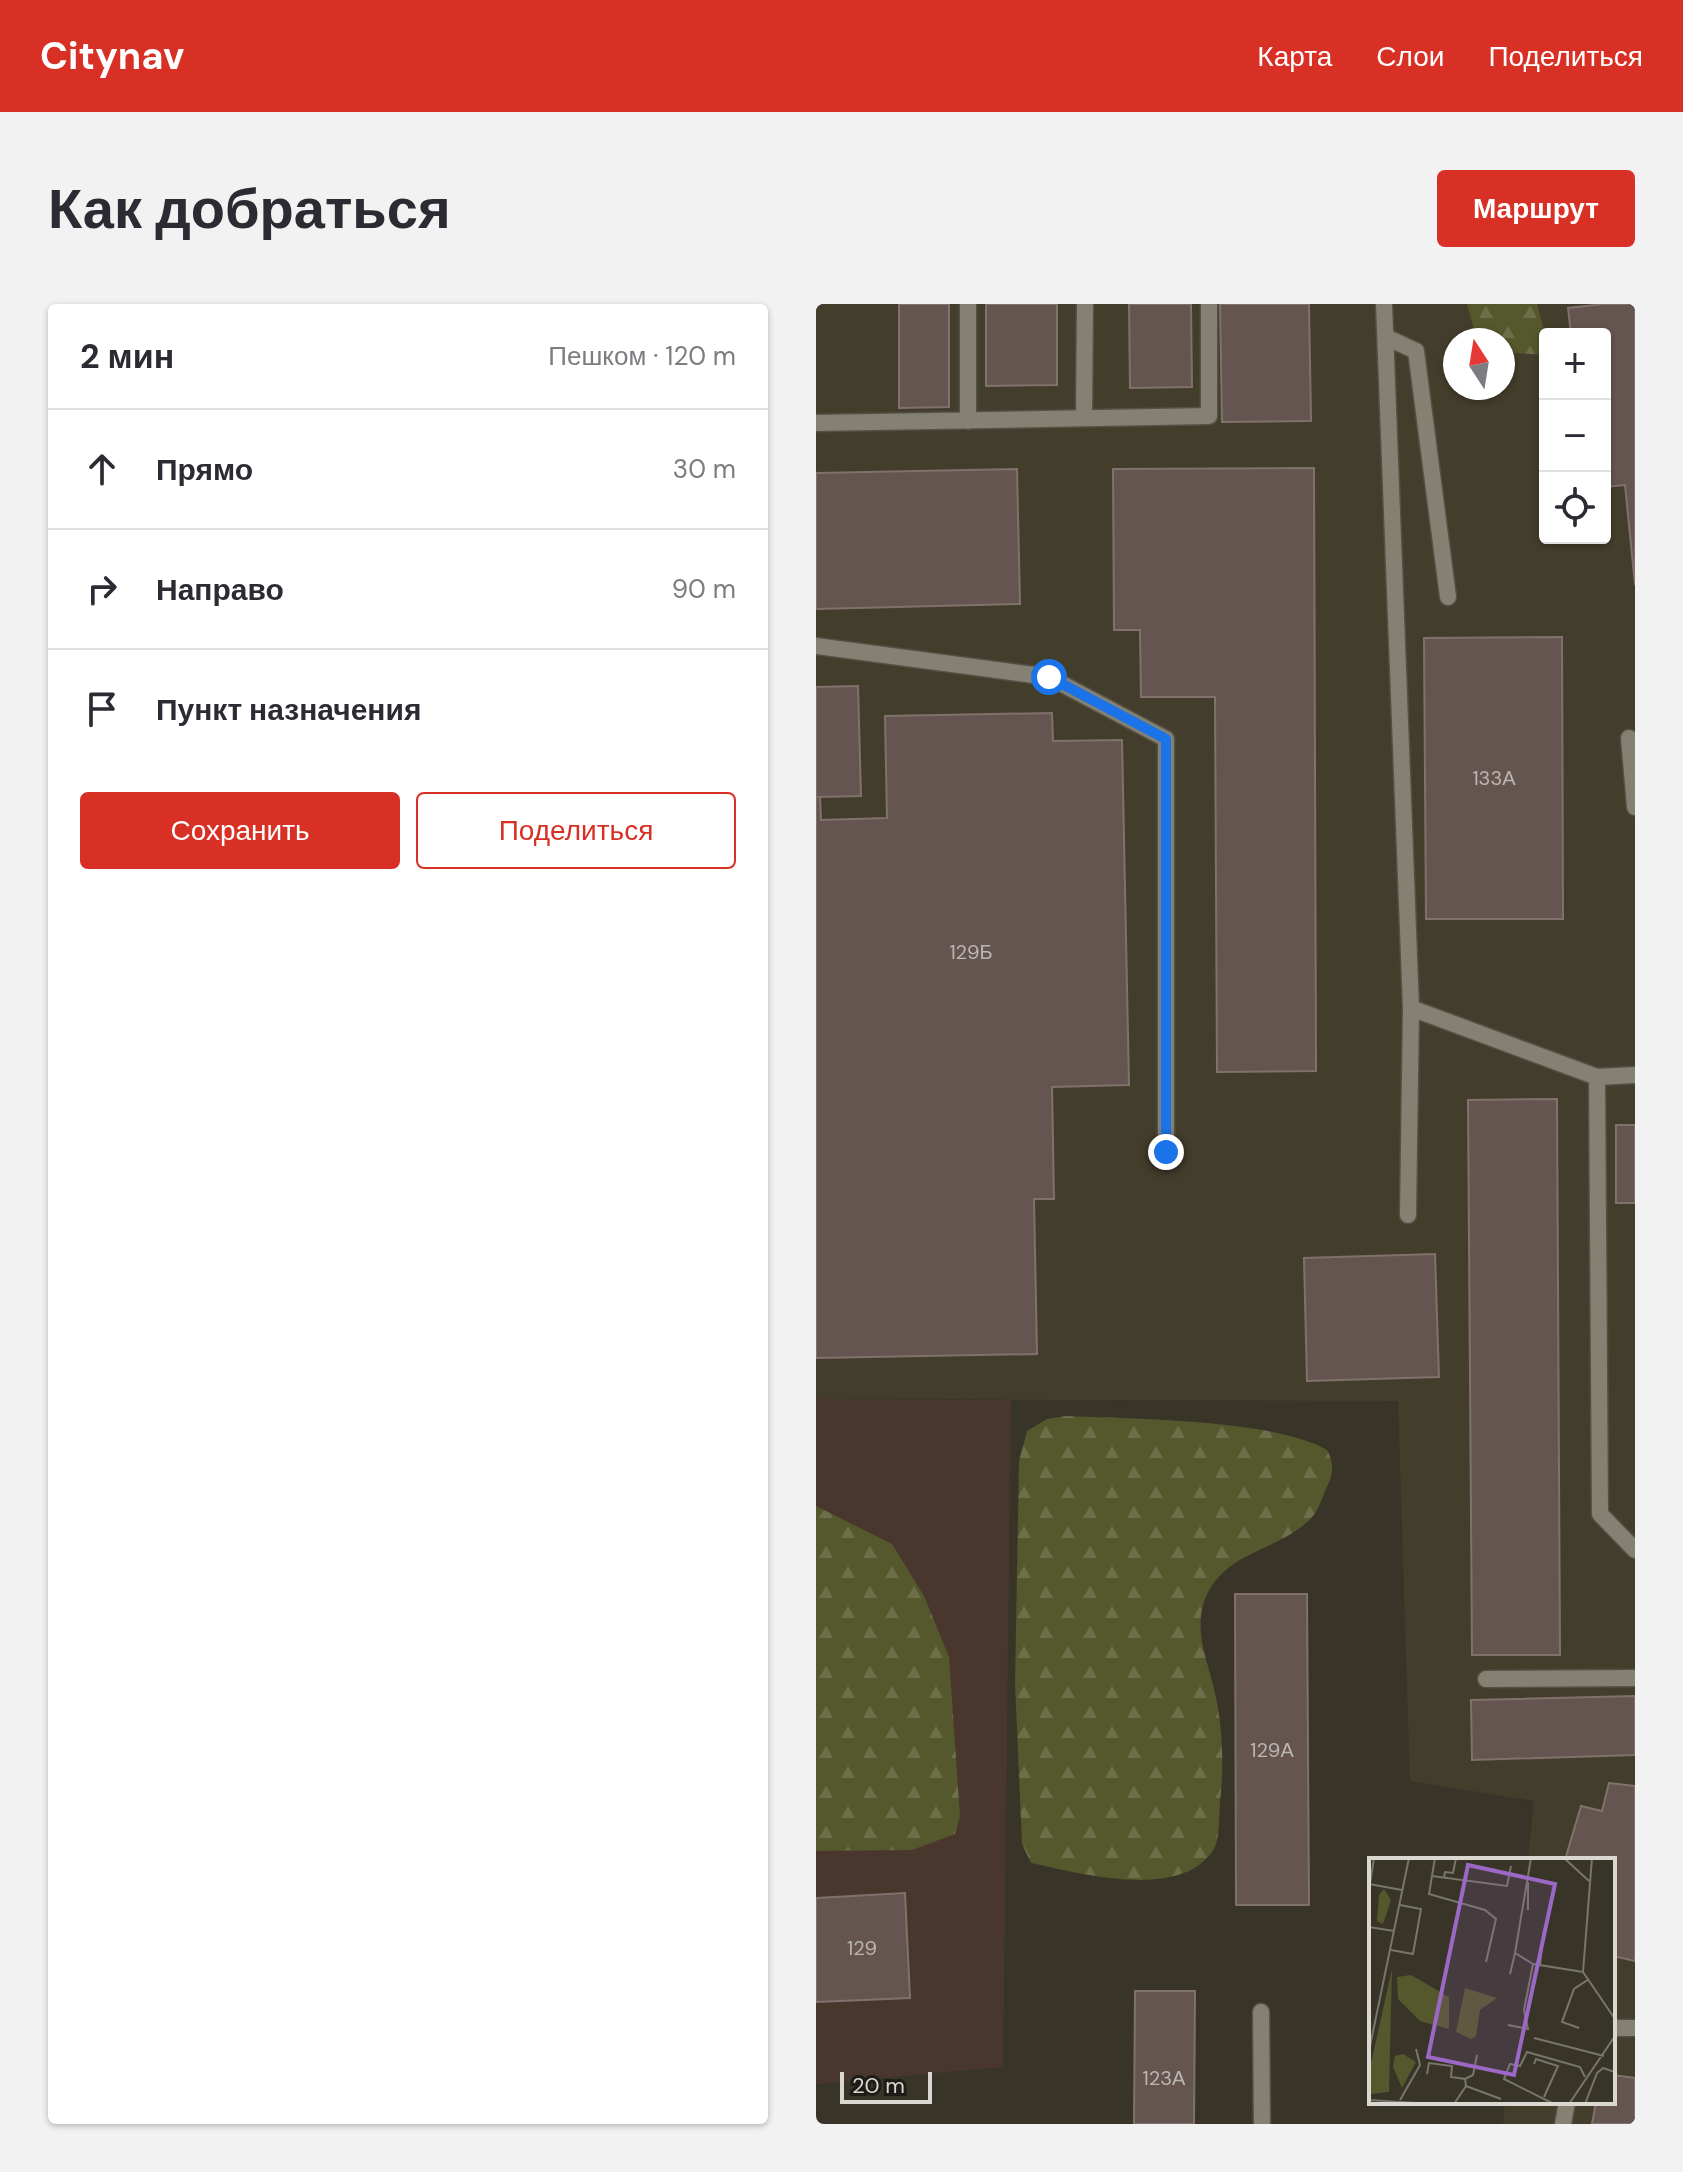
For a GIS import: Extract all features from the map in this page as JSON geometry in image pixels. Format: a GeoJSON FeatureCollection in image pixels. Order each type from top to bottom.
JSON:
{"type":"FeatureCollection","features":[{"type":"Feature","properties":{"kind":"lane"},"geometry":{"type":"LineString","coordinates":[[968,304],[968,421]]}},
{"type":"Feature","properties":{"kind":"lane"},"geometry":{"type":"LineString","coordinates":[[1084,417],[1085,304]]}},
{"type":"Feature","properties":{"kind":"lane"},"geometry":{"type":"LineString","coordinates":[[816,423],[1209,416],[1209,304]]}},
{"type":"Feature","properties":{"kind":"lane"},"geometry":{"type":"LineString","coordinates":[[1384,304],[1411,1008],[1408,1215]]}},
{"type":"Feature","properties":{"kind":"lane"},"geometry":{"type":"LineString","coordinates":[[1386,337],[1416,351],[1448,597]]}},
{"type":"Feature","properties":{"kind":"lane"},"geometry":{"type":"LineString","coordinates":[[816,646],[1049,677],[1166,739],[1166,1152]]}},
{"type":"Feature","properties":{"kind":"lane"},"geometry":{"type":"LineString","coordinates":[[1629,738],[1635,807]]}},
{"type":"Feature","properties":{"kind":"lane"},"geometry":{"type":"LineString","coordinates":[[1411,1008],[1597,1077],[1635,1075]]}},
{"type":"Feature","properties":{"kind":"lane"},"geometry":{"type":"LineString","coordinates":[[1597,1077],[1600,1514],[1635,1550]]}},
{"type":"Feature","properties":{"kind":"lane"},"geometry":{"type":"LineString","coordinates":[[1486,1679],[1635,1678]]}},
{"type":"Feature","properties":{"kind":"lane"},"geometry":{"type":"LineString","coordinates":[[1261,2012],[1262,2124]]}},
{"type":"Feature","properties":{"kind":"lane"},"geometry":{"type":"LineString","coordinates":[[1563,2124],[1567,2104]]}},
{"type":"Feature","properties":{"kind":"shaded area"},"geometry":{"type":"Polygon","coordinates":[[[816,304],[1635,304],[1635,2124],[1503,2124],[1505,2104],[1615,2104],[1615,1858],[1528,1858],[1534,1801],[1410,1781],[1398,1401],[816,1399],[816,304]]]}},
{"type":"Feature","properties":{"kind":"shaded area"},"geometry":{"type":"Polygon","coordinates":[[[816,1399],[1011,1400],[1003,2067],[816,2084],[816,1399]]]}},
{"type":"Feature","properties":{"kind":"green space"},"geometry":{"type":"Polygon","coordinates":[[[1467,304],[1537,304],[1543,328],[1539,328],[1539,355],[1515,353],[1515,328],[1474,328],[1467,304]]]}},
{"type":"Feature","properties":{"kind":"green space"},"geometry":{"type":"Polygon","coordinates":[[[1066,1416],[1238,1426],[1303,1440],[1327,1450],[1331,1460],[1330,1479],[1313,1516],[1300,1528],[1226,1570],[1205,1599],[1201,1634],[1218,1707],[1222,1748],[1218,1833],[1214,1849],[1199,1865],[1178,1875],[1128,1880],[1075,1872],[1031,1863],[1022,1844],[1015,1684],[1019,1461],[1027,1431],[1047,1419],[1066,1416]]]}},
{"type":"Feature","properties":{"kind":"green space"},"geometry":{"type":"Polygon","coordinates":[[[816,1506],[892,1544],[924,1596],[949,1657],[960,1816],[955,1834],[912,1850],[816,1851],[816,1506]]]}},
{"type":"Feature","properties":{"kind":"building"},"geometry":{"type":"Polygon","coordinates":[[[899,304],[949,304],[949,407],[899,408],[899,304]]]}},
{"type":"Feature","properties":{"kind":"building"},"geometry":{"type":"Polygon","coordinates":[[[986,304],[1057,304],[1057,385],[986,386],[986,304]]]}},
{"type":"Feature","properties":{"kind":"building"},"geometry":{"type":"Polygon","coordinates":[[[1129,304],[1191,304],[1192,387],[1130,388],[1129,304]]]}},
{"type":"Feature","properties":{"kind":"building"},"geometry":{"type":"Polygon","coordinates":[[[1220,304],[1309,304],[1311,421],[1222,422],[1220,304]]]}},
{"type":"Feature","properties":{"kind":"building"},"geometry":{"type":"Polygon","coordinates":[[[1635,304],[1635,585],[1625,485],[1611,486],[1611,328],[1570,328],[1568,308],[1635,304]]]}},
{"type":"Feature","properties":{"kind":"building"},"geometry":{"type":"Polygon","coordinates":[[[1314,468],[1316,1071],[1217,1072],[1215,697],[1141,697],[1140,630],[1114,630],[1113,469],[1314,468]]]}},
{"type":"Feature","properties":{"kind":"building"},"geometry":{"type":"Polygon","coordinates":[[[1017,469],[1020,604],[816,609],[816,473],[1017,469]]]}},
{"type":"Feature","properties":{"kind":"building"},"geometry":{"type":"Polygon","coordinates":[[[1562,637],[1563,919],[1426,919],[1424,638],[1562,637]]]}},
{"type":"Feature","properties":{"kind":"building"},"geometry":{"type":"Polygon","coordinates":[[[858,686],[861,796],[816,797],[816,687],[858,686]]]}},
{"type":"Feature","properties":{"kind":"building"},"geometry":{"type":"Polygon","coordinates":[[[1052,713],[1053,741],[1122,740],[1129,1085],[1052,1087],[1054,1199],[1034,1199],[1037,1354],[816,1358],[816,797],[820,797],[821,820],[887,818],[885,716],[1052,713]]]}},
{"type":"Feature","properties":{"kind":"building"},"geometry":{"type":"Polygon","coordinates":[[[1557,1099],[1560,1655],[1472,1655],[1468,1100],[1557,1099]]]}},
{"type":"Feature","properties":{"kind":"building"},"geometry":{"type":"Polygon","coordinates":[[[1616,1125],[1635,1125],[1635,1203],[1616,1203],[1616,1125]]]}},
{"type":"Feature","properties":{"kind":"building"},"geometry":{"type":"Polygon","coordinates":[[[1435,1254],[1439,1377],[1307,1381],[1304,1258],[1435,1254]]]}},
{"type":"Feature","properties":{"kind":"building"},"geometry":{"type":"Polygon","coordinates":[[[1235,1594],[1307,1594],[1309,1905],[1236,1905],[1235,1594]]]}},
{"type":"Feature","properties":{"kind":"building"},"geometry":{"type":"Polygon","coordinates":[[[1635,1696],[1635,1755],[1472,1760],[1471,1700],[1635,1696]]]}},
{"type":"Feature","properties":{"kind":"building"},"geometry":{"type":"Polygon","coordinates":[[[1609,1783],[1635,1786],[1635,1961],[1615,1956],[1615,1858],[1566,1858],[1581,1806],[1602,1811],[1609,1783]]]}},
{"type":"Feature","properties":{"kind":"building"},"geometry":{"type":"Polygon","coordinates":[[[905,1893],[910,1998],[816,2002],[816,1898],[905,1893]]]}},
{"type":"Feature","properties":{"kind":"building"},"geometry":{"type":"Polygon","coordinates":[[[1135,1991],[1195,1991],[1194,2124],[1134,2124],[1135,1991]]]}},
{"type":"Feature","properties":{"kind":"building"},"geometry":{"type":"Polygon","coordinates":[[[1615,2075],[1635,2078],[1635,2124],[1592,2124],[1596,2104],[1615,2104],[1615,2075]]]}},
{"type":"Feature","properties":{"kind":"route"},"geometry":{"type":"LineString","coordinates":[[1049,677],[1166,739],[1166,1152]]}}]}
